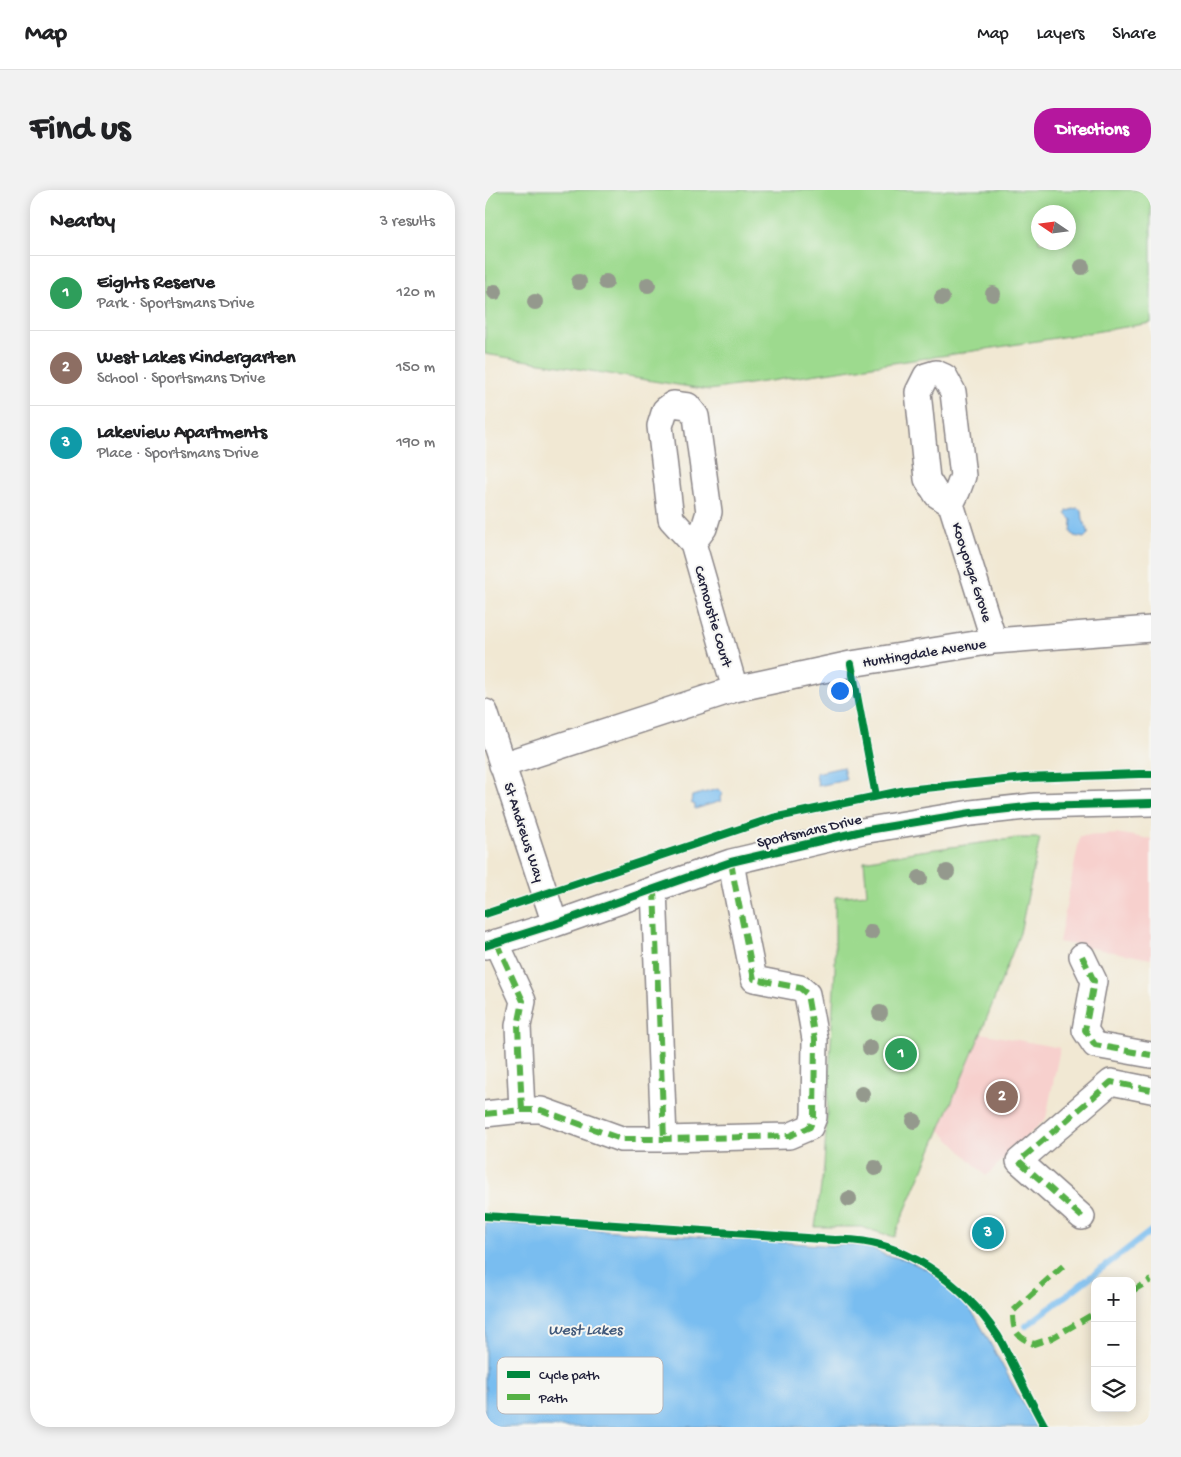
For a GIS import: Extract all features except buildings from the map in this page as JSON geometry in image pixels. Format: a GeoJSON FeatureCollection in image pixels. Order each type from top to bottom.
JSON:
{"type":"FeatureCollection","features":[{"type":"Feature","properties":{"kind":"street","name":"Kooyonga Grove"},"geometry":{"type":"LineString","coordinates":[[951,504],[994,641]]}},
{"type":"Feature","properties":{"kind":"street","name":"Carnoustie Court"},"geometry":{"type":"LineString","coordinates":[[693,543],[735,689]]}},
{"type":"Feature","properties":{"kind":"street","name":"Huntingdale Avenue"},"geometry":{"type":"LineString","coordinates":[[502,765],[735,689],[851,664],[994,641],[1151,629]]}},
{"type":"Feature","properties":{"kind":"street","name":"St Andrews Way"},"geometry":{"type":"LineString","coordinates":[[485,712],[555,924]]}},
{"type":"Feature","properties":{"kind":"street","name":"Sportsmans Drive"},"geometry":{"type":"LineString","coordinates":[[491,944],[555,924],[731,862],[862,831],[971,813],[1035,806],[1151,803]]}},
{"type":"Feature","properties":{"kind":"street"},"geometry":{"type":"LineString","coordinates":[[485,1114],[541,1110],[621,1139],[789,1136],[810,1127],[813,1117],[815,1039],[807,994],[800,988],[754,978],[731,862]]}},
{"type":"Feature","properties":{"kind":"street"},"geometry":{"type":"LineString","coordinates":[[654,889],[664,1139]]}},
{"type":"Feature","properties":{"kind":"street"},"geometry":{"type":"LineString","coordinates":[[491,944],[523,1001],[518,1026],[522,1110]]}},
{"type":"Feature","properties":{"kind":"street"},"geometry":{"type":"LineString","coordinates":[[1082,956],[1094,981],[1085,1030],[1095,1045],[1151,1056]]}},
{"type":"Feature","properties":{"kind":"street"},"geometry":{"type":"LineString","coordinates":[[1081,1217],[1019,1161],[1111,1082],[1151,1090]]}},
{"type":"Feature","properties":{"kind":"shaded area"},"geometry":{"type":"Polygon","coordinates":[[[1122,834],[1151,839],[1151,959],[1059,942],[1080,836],[1122,834]]]}},
{"type":"Feature","properties":{"kind":"shaded area"},"geometry":{"type":"Polygon","coordinates":[[[981,1033],[1060,1048],[1046,1118],[986,1176],[939,1129],[981,1033]]]}},
{"type":"Feature","properties":{"kind":"green space"},"geometry":{"type":"Polygon","coordinates":[[[485,190],[1151,190],[1151,323],[709,390],[485,354],[485,190]]]}},
{"type":"Feature","properties":{"kind":"green space"},"geometry":{"type":"Polygon","coordinates":[[[1019,838],[1040,838],[1020,933],[981,1033],[894,1237],[861,1227],[815,1227],[824,1166],[835,970],[835,897],[867,894],[864,861],[913,852],[1019,838]]]}},
{"type":"Feature","properties":{"kind":"water"},"geometry":{"type":"Polygon","coordinates":[[[1077,508],[1082,510],[1083,520],[1089,533],[1084,538],[1074,536],[1071,532],[1072,520],[1066,514],[1067,511],[1077,508]]]}},
{"type":"Feature","properties":{"kind":"water"},"geometry":{"type":"Polygon","coordinates":[[[843,767],[846,780],[818,786],[816,773],[843,767]]]}},
{"type":"Feature","properties":{"kind":"water"},"geometry":{"type":"Polygon","coordinates":[[[718,789],[722,793],[721,801],[695,809],[695,805],[691,803],[692,796],[718,789]]]}},
{"type":"Feature","properties":{"kind":"water","name":"West Lakes"},"geometry":{"type":"Polygon","coordinates":[[[485,1222],[835,1246],[842,1244],[868,1246],[885,1255],[904,1259],[928,1270],[953,1288],[977,1319],[1038,1427],[485,1427],[485,1222]]]}},
{"type":"Feature","properties":{"kind":"waterway"},"geometry":{"type":"LineString","coordinates":[[1026,1326],[1151,1231]]}},
{"type":"Feature","properties":{"kind":"marked path"},"geometry":{"type":"LineString","coordinates":[[485,1114],[541,1110],[621,1139],[789,1136],[810,1127],[814,1117],[815,1039],[807,994],[800,988],[754,979],[731,862]]}},
{"type":"Feature","properties":{"kind":"marked path"},"geometry":{"type":"LineString","coordinates":[[654,889],[664,1139]]}},
{"type":"Feature","properties":{"kind":"marked path"},"geometry":{"type":"LineString","coordinates":[[496,942],[523,1001],[518,1026],[522,1110]]}},
{"type":"Feature","properties":{"kind":"marked path"},"geometry":{"type":"LineString","coordinates":[[1082,956],[1094,981],[1085,1030],[1095,1045],[1151,1055]]}},
{"type":"Feature","properties":{"kind":"marked path"},"geometry":{"type":"LineString","coordinates":[[1082,1217],[1019,1161],[1111,1082],[1151,1090]]}},
{"type":"Feature","properties":{"kind":"marked path"},"geometry":{"type":"LineString","coordinates":[[1063,1266],[1013,1311],[1016,1332],[1034,1344],[1052,1338],[1091,1315]]}},
{"type":"Feature","properties":{"kind":"marked path"},"geometry":{"type":"LineString","coordinates":[[1136,1289],[1151,1280]]}},
{"type":"Feature","properties":{"kind":"cycle path"},"geometry":{"type":"LineString","coordinates":[[851,664],[876,796]]}},
{"type":"Feature","properties":{"kind":"cycle path"},"geometry":{"type":"LineString","coordinates":[[485,914],[773,818],[906,790],[1025,778],[1151,774]]}},
{"type":"Feature","properties":{"kind":"cycle path"},"geometry":{"type":"LineString","coordinates":[[485,946],[555,924],[731,862],[862,831],[971,813],[1035,806],[1151,803]]}},
{"type":"Feature","properties":{"kind":"cycle path"},"geometry":{"type":"LineString","coordinates":[[485,1216],[860,1241],[884,1246],[907,1255],[929,1267],[967,1298],[984,1317],[1001,1341],[1045,1427]]}},
{"type":"Feature","properties":{"kind":"place","name":"Eights Reserve"},"geometry":{"type":"Point","coordinates":[901,1054]}},
{"type":"Feature","properties":{"kind":"place","name":"West Lakes Kindergarten"},"geometry":{"type":"Point","coordinates":[1002,1097]}},
{"type":"Feature","properties":{"kind":"place","name":"Lakeview Apartments"},"geometry":{"type":"Point","coordinates":[988,1233]}}]}
